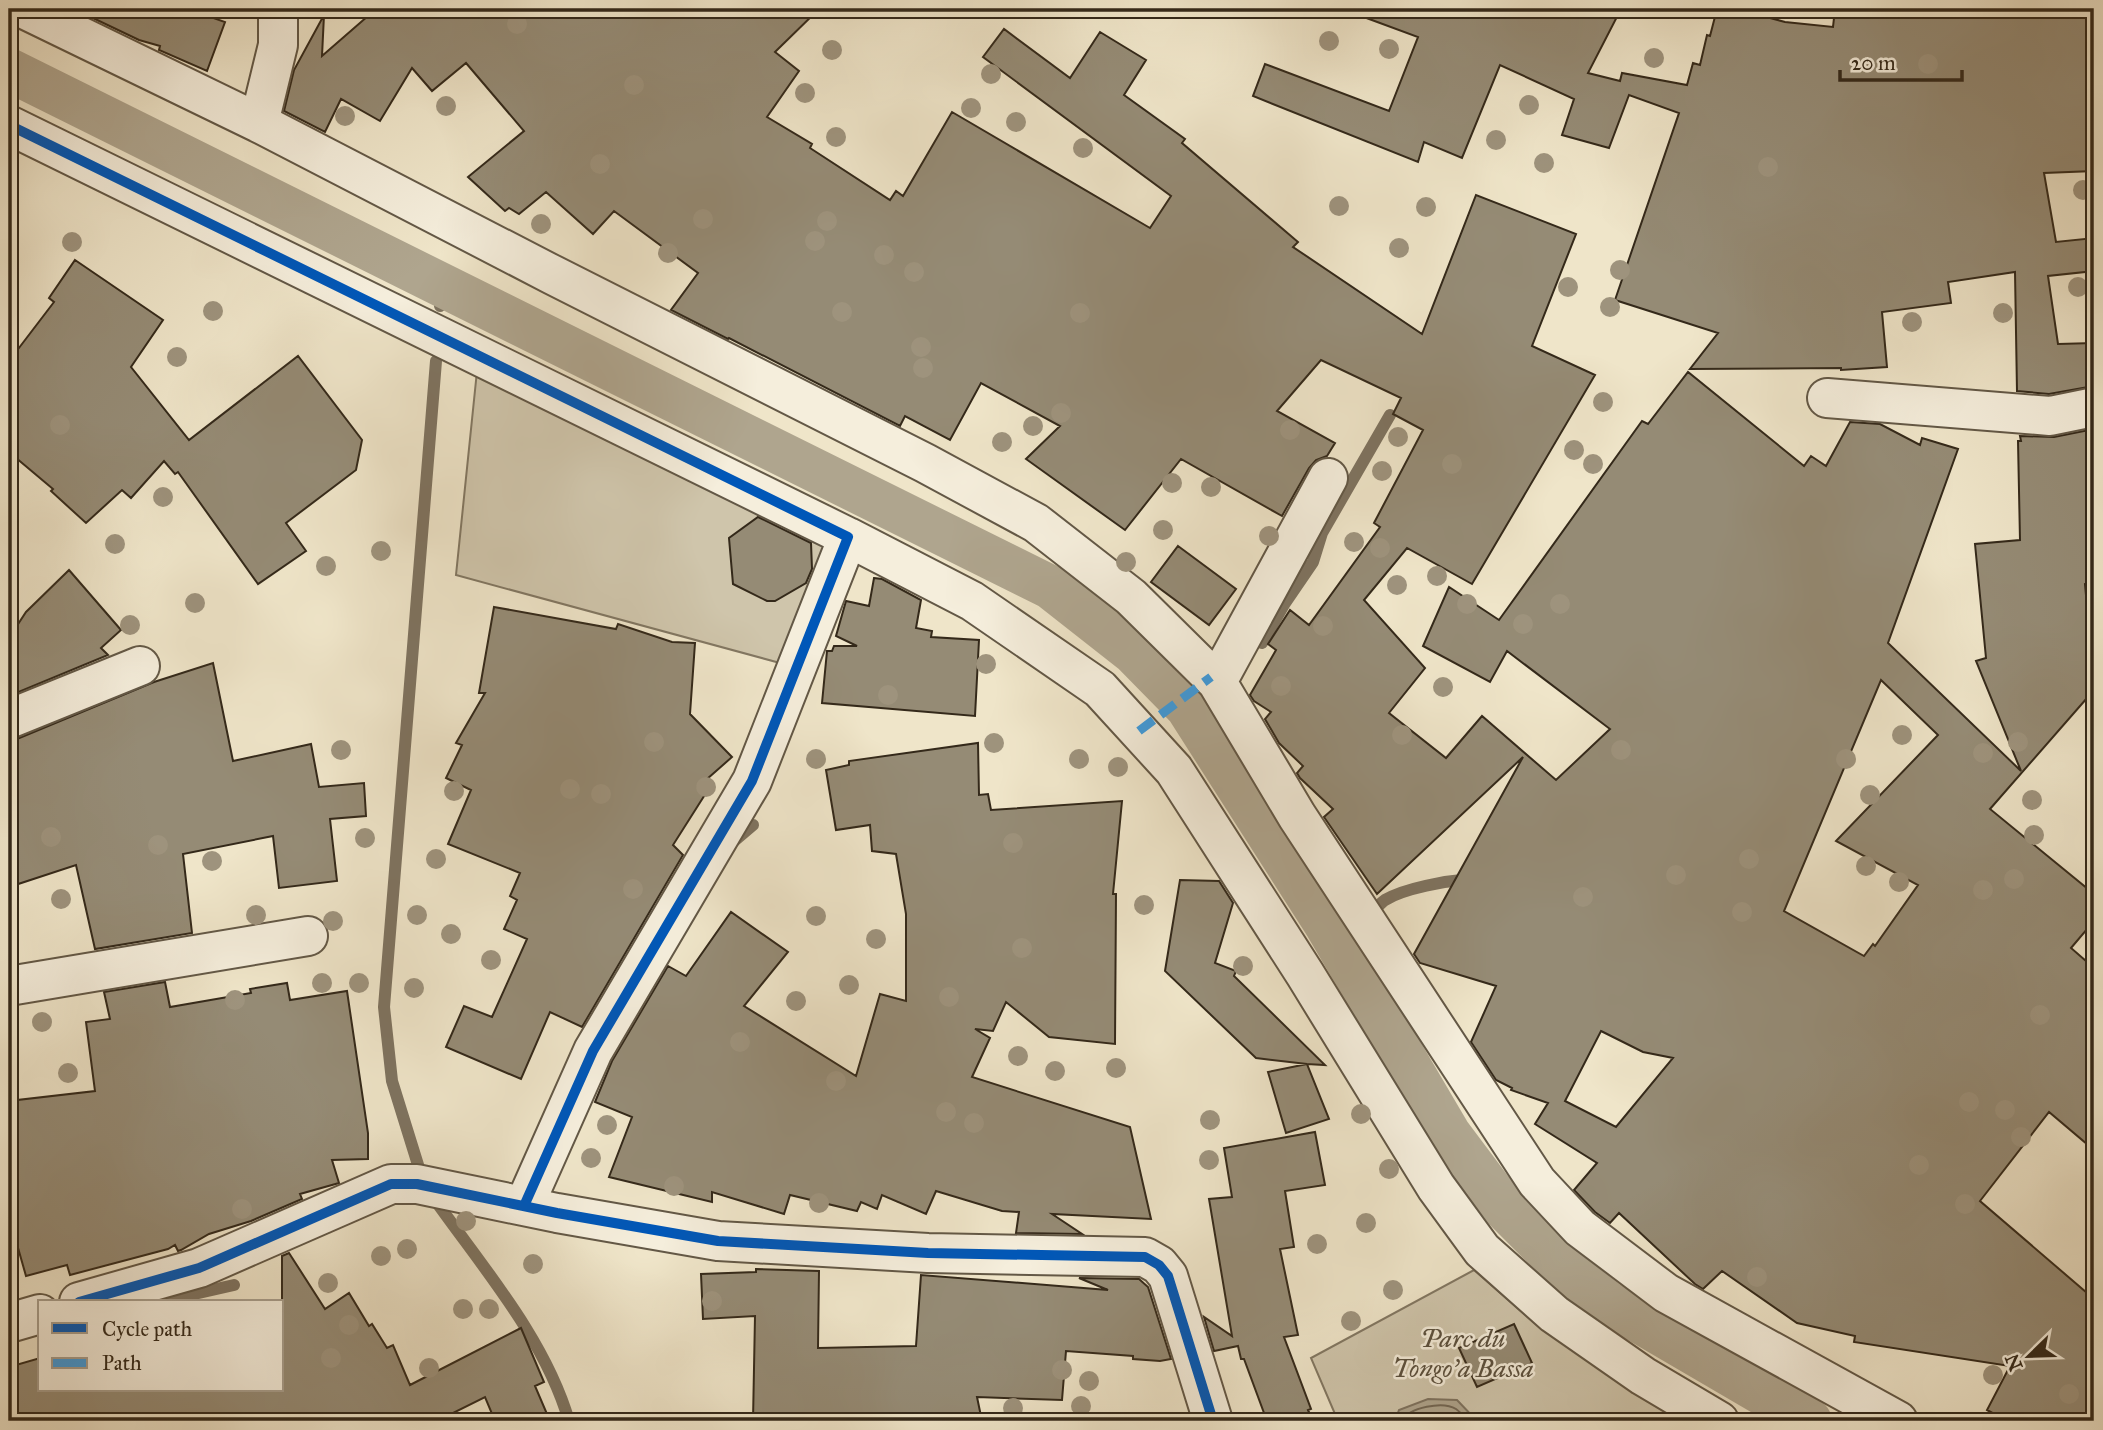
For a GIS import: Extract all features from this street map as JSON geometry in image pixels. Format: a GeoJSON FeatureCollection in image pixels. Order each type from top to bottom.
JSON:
{"type":"FeatureCollection","features":[{"type":"Feature","properties":{"kind":"street"},"geometry":{"type":"LineString","coordinates":[[24,9],[259,123],[552,275],[925,463],[1036,523],[1131,597],[1217,682],[1297,816],[1537,1182],[1580,1228],[1666,1293],[1898,1421]]}},
{"type":"Feature","properties":{"kind":"street"},"geometry":{"type":"LineString","coordinates":[[259,123],[278,45],[278,9]]}},
{"type":"Feature","properties":{"kind":"street"},"geometry":{"type":"LineString","coordinates":[[9,125],[848,537],[972,601],[1100,688],[1174,771],[1305,974],[1436,1187],[1482,1250],[1554,1314],[1643,1376],[1720,1421]]}},
{"type":"Feature","properties":{"kind":"street"},"geometry":{"type":"LineString","coordinates":[[1827,398],[2050,416],[2094,407]]}},
{"type":"Feature","properties":{"kind":"street"},"geometry":{"type":"LineString","coordinates":[[1217,682],[1328,478]]}},
{"type":"Feature","properties":{"kind":"street"},"geometry":{"type":"LineString","coordinates":[[524,1206],[593,1051],[752,781],[848,537]]}},
{"type":"Feature","properties":{"kind":"street"},"geometry":{"type":"LineString","coordinates":[[9,719],[140,666]]}},
{"type":"Feature","properties":{"kind":"street"},"geometry":{"type":"LineString","coordinates":[[9,986],[308,936]]}},
{"type":"Feature","properties":{"kind":"street"},"geometry":{"type":"LineString","coordinates":[[86,1300],[199,1268],[391,1184],[417,1184],[718,1241],[928,1253],[1145,1257],[1159,1265],[1168,1276],[1213,1421]]}},
{"type":"Feature","properties":{"kind":"street"},"geometry":{"type":"LineString","coordinates":[[9,1323],[38,1315]]}},
{"type":"Feature","properties":{"kind":"green space"},"geometry":{"type":"Polygon","coordinates":[[[477,371],[833,538],[780,663],[456,575],[477,371]]]}},
{"type":"Feature","properties":{"kind":"green space","name":"Parc du Tongo’a Bassa"},"geometry":{"type":"Polygon","coordinates":[[[1474,1270],[1544,1331],[1696,1421],[1338,1421],[1311,1358],[1474,1270]]]}},
{"type":"Feature","properties":{"kind":"water"},"geometry":{"type":"Polygon","coordinates":[[[1428,1399],[1457,1400],[1477,1421],[1395,1421],[1399,1410],[1428,1399]]]}},
{"type":"Feature","properties":{"kind":"building"},"geometry":{"type":"Polygon","coordinates":[[[74,9],[188,9],[225,22],[207,71],[159,50],[160,46],[139,40],[74,9]]]}},
{"type":"Feature","properties":{"kind":"building"},"geometry":{"type":"Polygon","coordinates":[[[376,9],[819,9],[775,52],[799,71],[767,117],[812,144],[810,148],[890,200],[896,191],[903,196],[952,112],[1150,228],[1171,196],[983,57],[1004,29],[1070,78],[1100,32],[1146,60],[1124,95],[1185,139],[1182,143],[1298,242],[1293,247],[1422,334],[1476,195],[1576,234],[1532,346],[1595,375],[1472,584],[1407,548],[1364,600],[1425,668],[1389,713],[1446,758],[1482,716],[1556,780],[1610,729],[1507,651],[1490,682],[1423,646],[1449,587],[1499,620],[1642,421],[1648,424],[1688,372],[1804,466],[1811,456],[1826,466],[1850,422],[1880,424],[1920,445],[1922,438],[1958,449],[1888,643],[2021,771],[1976,661],[1986,658],[1975,544],[2020,540],[2020,436],[2054,437],[2094,429],[2094,582],[2085,584],[2091,651],[2094,651],[2094,690],[1990,809],[2094,894],[2094,921],[2071,948],[2094,968],[2094,1150],[2049,1112],[1980,1201],[2094,1299],[2094,1421],[2007,1421],[1987,1410],[2010,1366],[1854,1342],[1855,1336],[1797,1323],[1722,1271],[1703,1289],[1619,1213],[1610,1223],[1595,1212],[1574,1190],[1597,1163],[1535,1124],[1548,1103],[1511,1090],[1512,1088],[1496,1080],[1471,1042],[1496,986],[1420,963],[1414,954],[1523,757],[1377,894],[1324,817],[1333,809],[1300,778],[1297,773],[1303,766],[1279,743],[1265,719],[1271,712],[1254,701],[1250,695],[1276,650],[1268,644],[1290,610],[1309,625],[1380,527],[1374,523],[1423,430],[1393,414],[1401,398],[1321,360],[1277,411],[1335,443],[1327,456],[1316,460],[1309,468],[1282,516],[1181,459],[1125,530],[1026,459],[1060,426],[981,383],[950,440],[905,416],[900,426],[671,310],[698,273],[614,211],[593,234],[546,192],[519,214],[509,208],[505,211],[468,177],[524,131],[466,63],[432,91],[412,68],[380,121],[341,99],[325,132],[284,111],[294,70],[324,15],[322,56],[376,9]],[[1881,680],[1784,911],[1864,956],[1873,944],[1875,946],[1918,885],[1836,841],[1938,735],[1881,680]],[[1601,1031],[1565,1101],[1616,1127],[1673,1058],[1643,1052],[1601,1031]]]}},
{"type":"Feature","properties":{"kind":"building"},"geometry":{"type":"Polygon","coordinates":[[[1354,9],[1621,9],[1588,73],[1620,81],[1622,73],[1687,85],[1693,63],[1700,65],[1717,9],[1737,9],[1785,22],[1833,27],[1835,9],[2094,9],[2094,171],[2044,173],[2056,242],[2094,238],[2094,271],[2048,276],[2058,344],[2094,343],[2094,386],[2049,394],[2017,391],[2015,272],[1948,282],[1951,303],[1882,312],[1887,367],[1841,370],[1690,369],[1718,333],[1615,300],[1679,113],[1629,95],[1609,148],[1562,135],[1574,99],[1500,65],[1462,158],[1424,142],[1418,162],[1253,96],[1265,64],[1389,111],[1418,37],[1353,13],[1354,9]]]}},
{"type":"Feature","properties":{"kind":"building"},"geometry":{"type":"Polygon","coordinates":[[[75,260],[163,320],[131,367],[189,440],[298,356],[362,440],[356,470],[286,523],[306,551],[258,584],[178,472],[175,474],[164,461],[131,498],[122,490],[86,523],[51,491],[53,489],[9,452],[9,361],[54,302],[49,298],[75,260]]]}},
{"type":"Feature","properties":{"kind":"building"},"geometry":{"type":"Polygon","coordinates":[[[758,517],[811,543],[812,569],[806,583],[775,601],[767,601],[733,584],[729,538],[758,517]]]}},
{"type":"Feature","properties":{"kind":"building"},"geometry":{"type":"Polygon","coordinates":[[[1178,546],[1236,589],[1209,625],[1151,582],[1178,546]]]}},
{"type":"Feature","properties":{"kind":"building"},"geometry":{"type":"Polygon","coordinates":[[[69,570],[121,630],[101,648],[108,655],[9,696],[9,638],[26,612],[69,570]]]}},
{"type":"Feature","properties":{"kind":"building"},"geometry":{"type":"Polygon","coordinates":[[[874,578],[882,579],[921,600],[916,628],[932,631],[931,637],[979,640],[975,716],[822,703],[827,651],[832,651],[834,646],[857,646],[836,636],[846,601],[869,606],[874,578]]]}},
{"type":"Feature","properties":{"kind":"building"},"geometry":{"type":"Polygon","coordinates":[[[494,607],[616,629],[618,624],[672,642],[695,643],[690,714],[732,757],[698,787],[706,793],[673,845],[683,855],[582,1027],[550,1012],[521,1079],[446,1047],[464,1006],[492,1017],[527,939],[504,929],[517,900],[510,896],[520,873],[448,844],[471,790],[446,778],[462,745],[456,743],[485,693],[479,693],[494,607]]]}},
{"type":"Feature","properties":{"kind":"building"},"geometry":{"type":"Polygon","coordinates":[[[213,663],[233,761],[311,744],[319,787],[364,783],[366,816],[330,819],[337,881],[279,888],[273,836],[183,854],[192,933],[95,949],[76,865],[9,887],[9,740],[154,682],[213,663]]]}},
{"type":"Feature","properties":{"kind":"building"},"geometry":{"type":"Polygon","coordinates":[[[978,743],[979,795],[988,794],[991,810],[1122,801],[1113,894],[1116,894],[1115,1044],[1049,1037],[1006,1002],[993,1031],[975,1029],[990,1038],[972,1077],[1130,1127],[1151,1219],[1052,1214],[1082,1234],[1016,1233],[1019,1212],[1002,1211],[936,1191],[926,1214],[882,1195],[877,1209],[861,1202],[857,1211],[790,1195],[784,1214],[712,1192],[712,1202],[609,1177],[632,1117],[595,1102],[612,1061],[668,966],[686,976],[731,912],[788,952],[744,1006],[856,1076],[880,994],[906,1001],[906,914],[896,854],[872,851],[870,825],[836,830],[826,770],[849,765],[849,761],[978,743]]]}},
{"type":"Feature","properties":{"kind":"building"},"geometry":{"type":"Polygon","coordinates":[[[1180,880],[1219,881],[1233,903],[1215,963],[1236,971],[1234,976],[1325,1065],[1256,1058],[1165,971],[1180,880]]]}},
{"type":"Feature","properties":{"kind":"building"},"geometry":{"type":"Polygon","coordinates":[[[165,982],[170,1007],[251,993],[250,989],[287,983],[290,1000],[347,991],[368,1133],[368,1159],[332,1160],[339,1183],[300,1194],[302,1199],[251,1221],[209,1234],[181,1250],[178,1251],[175,1245],[70,1275],[67,1265],[26,1276],[9,1216],[9,1101],[95,1091],[86,1022],[110,1019],[104,992],[165,982]]]}},
{"type":"Feature","properties":{"kind":"building"},"geometry":{"type":"Polygon","coordinates":[[[1307,1064],[1329,1119],[1286,1133],[1268,1072],[1307,1064]]]}},
{"type":"Feature","properties":{"kind":"building"},"geometry":{"type":"Polygon","coordinates":[[[1315,1132],[1325,1185],[1285,1191],[1294,1247],[1280,1249],[1298,1335],[1284,1337],[1313,1421],[1267,1421],[1238,1346],[1214,1351],[1204,1317],[1232,1336],[1209,1199],[1232,1197],[1224,1148],[1315,1132]]]}},
{"type":"Feature","properties":{"kind":"building"},"geometry":{"type":"Polygon","coordinates":[[[289,1253],[325,1309],[349,1293],[369,1326],[372,1324],[387,1348],[393,1345],[410,1385],[521,1328],[544,1382],[535,1386],[550,1421],[495,1421],[485,1397],[437,1421],[9,1421],[9,1367],[38,1359],[38,1392],[284,1392],[282,1256],[289,1253]]]}},
{"type":"Feature","properties":{"kind":"building"},"geometry":{"type":"Polygon","coordinates":[[[756,1269],[819,1271],[818,1348],[916,1346],[921,1275],[1108,1290],[1079,1278],[1139,1279],[1148,1287],[1171,1359],[1133,1359],[1133,1356],[1066,1351],[1062,1400],[977,1397],[982,1421],[753,1421],[755,1316],[703,1319],[701,1274],[756,1272],[756,1269]]]}},
{"type":"Feature","properties":{"kind":"building"},"geometry":{"type":"Polygon","coordinates":[[[1514,1324],[1532,1363],[1477,1387],[1459,1348],[1514,1324]]]}},
{"type":"Feature","properties":{"kind":"waterway"},"geometry":{"type":"LineString","coordinates":[[9,70],[1050,587],[1134,653],[1187,707],[1327,926],[1449,1134],[1506,1210],[1567,1271],[1608,1303],[1810,1421]]}},
{"type":"Feature","properties":{"kind":"waterway"},"geometry":{"type":"LineString","coordinates":[[440,306],[441,284]]}},
{"type":"Feature","properties":{"kind":"waterway"},"geometry":{"type":"LineString","coordinates":[[419,1168],[392,1081],[384,1007],[436,361]]}},
{"type":"Feature","properties":{"kind":"waterway"},"geometry":{"type":"LineString","coordinates":[[1262,643],[1313,562],[1322,533],[1390,415]]}},
{"type":"Feature","properties":{"kind":"waterway"},"geometry":{"type":"LineString","coordinates":[[733,842],[753,825]]}},
{"type":"Feature","properties":{"kind":"waterway"},"geometry":{"type":"LineString","coordinates":[[1327,926],[1364,918],[1385,900],[1403,892],[1438,883],[1470,879]]}},
{"type":"Feature","properties":{"kind":"waterway"},"geometry":{"type":"LineString","coordinates":[[435,1200],[529,1333],[545,1362],[569,1421]]}},
{"type":"Feature","properties":{"kind":"waterway"},"geometry":{"type":"LineString","coordinates":[[168,1300],[234,1285]]}},
{"type":"Feature","properties":{"kind":"marked path"},"geometry":{"type":"LineString","coordinates":[[1139,731],[1211,677]]}},
{"type":"Feature","properties":{"kind":"cycle path"},"geometry":{"type":"LineString","coordinates":[[9,125],[848,537],[752,781],[593,1051],[524,1206]]}},
{"type":"Feature","properties":{"kind":"cycle path"},"geometry":{"type":"LineString","coordinates":[[86,1300],[199,1268],[391,1184],[417,1184],[557,1213],[718,1241],[928,1253],[1145,1257],[1159,1265],[1168,1276],[1213,1421]]}}]}
